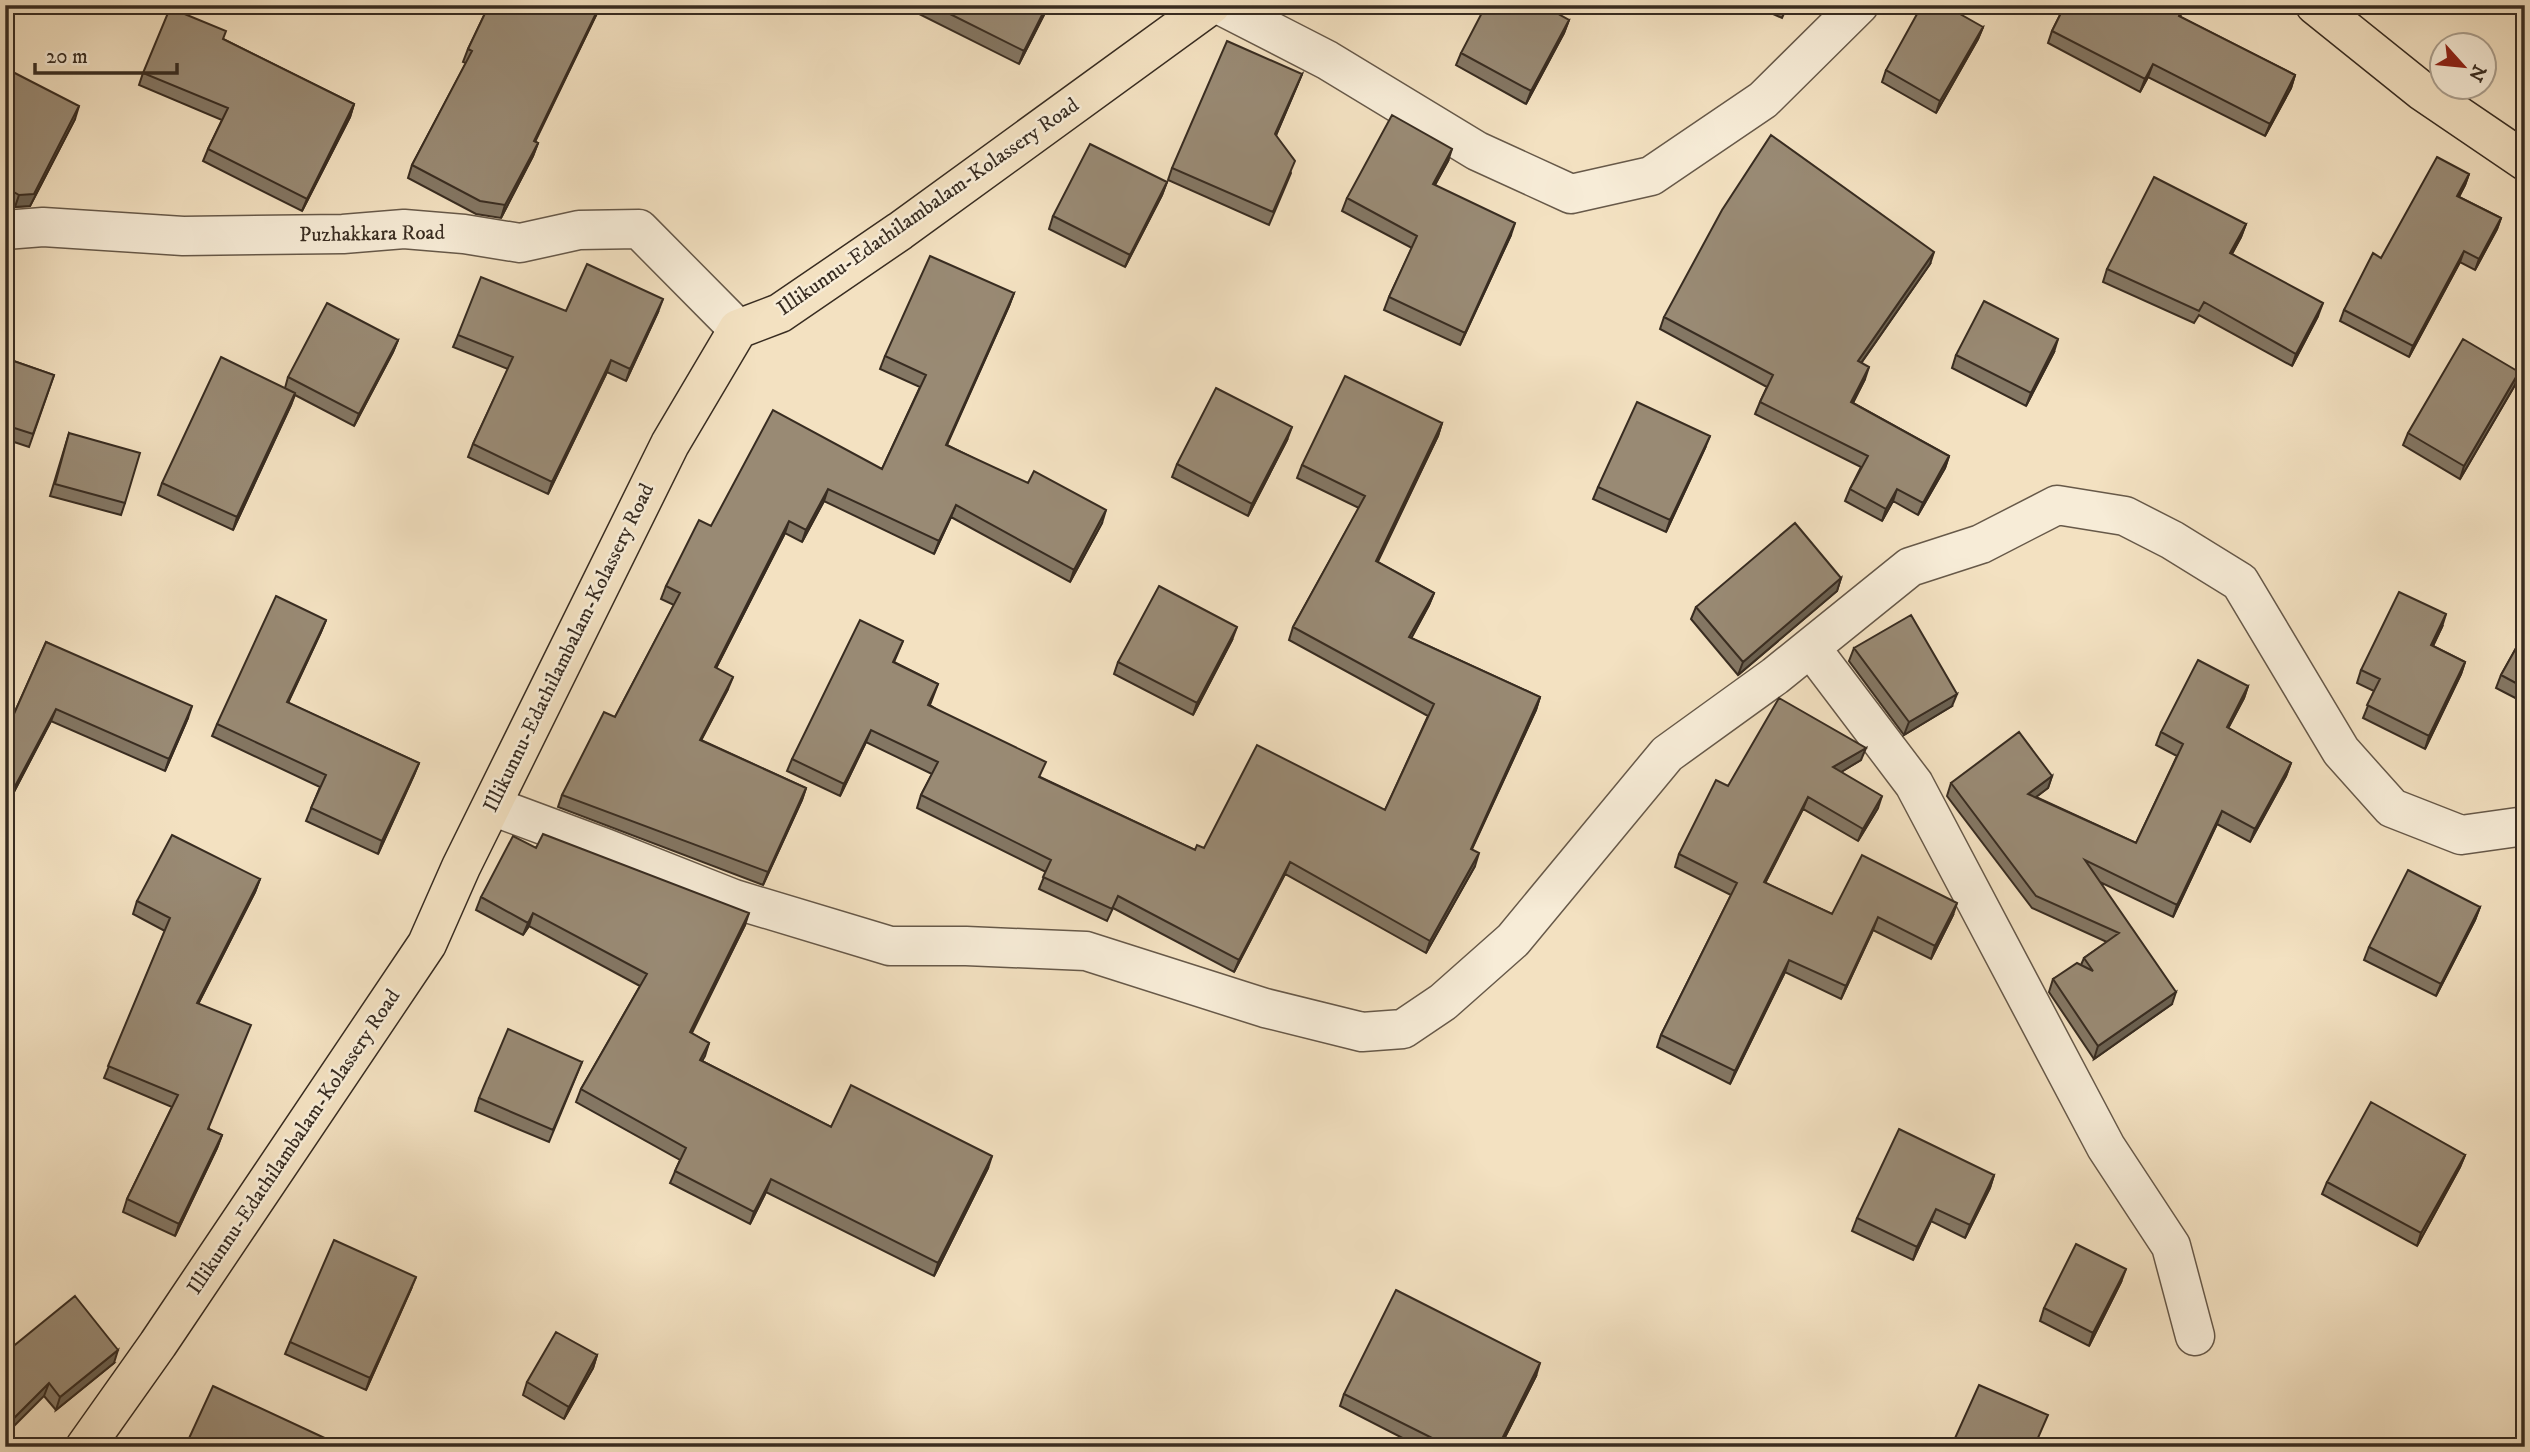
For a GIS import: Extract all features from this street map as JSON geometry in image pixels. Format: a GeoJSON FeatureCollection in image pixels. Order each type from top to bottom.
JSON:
{"type":"FeatureCollection","features":[{"type":"Feature","properties":{"kind":"main road","name":"Illikunnu-Edathilambalam-Kolassery Road"},"geometry":{"type":"LineString","coordinates":[[85,1447],[158,1344],[427,944],[461,867],[670,444],[738,329],[780,313],[889,239],[1211,5]]}},
{"type":"Feature","properties":{"kind":"main road"},"geometry":{"type":"LineString","coordinates":[[2315,5],[2422,91],[2525,161]]}},
{"type":"Feature","properties":{"kind":"street"},"geometry":{"type":"LineString","coordinates":[[1220,5],[1327,60],[1477,151],[1571,194],[1651,176],[1763,100],[1859,5]]}},
{"type":"Feature","properties":{"kind":"street","name":"Puzhakkara Road"},"geometry":{"type":"LineString","coordinates":[[5,230],[43,227],[183,236],[343,234],[404,229],[464,233],[520,243],[579,230],[639,229],[738,329]]}},
{"type":"Feature","properties":{"kind":"street"},"geometry":{"type":"LineString","coordinates":[[492,806],[734,899],[890,946],[1086,951],[1265,1008],[1362,1032],[1403,1029],[1443,1002],[1513,940],[1667,754],[1811,648],[1910,567],[1982,544],[2057,505],[2125,516],[2172,540],[2240,582],[2342,751],[2392,808],[2461,835],[2525,826]]}},
{"type":"Feature","properties":{"kind":"street"},"geometry":{"type":"LineString","coordinates":[[1811,648],[1914,784],[2106,1147],[2171,1246],[2195,1336]]}},
{"type":"Feature","properties":{"kind":"building"},"geometry":{"type":"Polygon","coordinates":[[[489,5],[600,5],[534,141],[538,143],[505,205],[480,201],[412,165],[472,51],[468,49],[489,5]]]}},
{"type":"Feature","properties":{"kind":"building"},"geometry":{"type":"Polygon","coordinates":[[[932,5],[1047,5],[1024,51],[932,5]]]}},
{"type":"Feature","properties":{"kind":"building"},"geometry":{"type":"Polygon","coordinates":[[[1486,5],[1542,5],[1569,20],[1531,91],[1461,53],[1486,5]]]}},
{"type":"Feature","properties":{"kind":"building"},"geometry":{"type":"Polygon","coordinates":[[[1922,5],[1944,5],[1983,27],[1940,101],[1886,70],[1922,5]]]}},
{"type":"Feature","properties":{"kind":"building"},"geometry":{"type":"Polygon","coordinates":[[[2065,5],[2184,5],[2179,16],[2295,75],[2270,124],[2153,64],[2145,79],[2052,31],[2065,5]]]}},
{"type":"Feature","properties":{"kind":"building"},"geometry":{"type":"Polygon","coordinates":[[[170,8],[226,31],[223,39],[354,104],[307,199],[208,149],[228,108],[143,73],[170,8]]]}},
{"type":"Feature","properties":{"kind":"building"},"geometry":{"type":"Polygon","coordinates":[[[1227,41],[1302,74],[1275,134],[1295,161],[1273,212],[1172,168],[1227,41]]]}},
{"type":"Feature","properties":{"kind":"building"},"geometry":{"type":"Polygon","coordinates":[[[5,68],[79,106],[34,194],[19,195],[5,187],[5,68]]]}},
{"type":"Feature","properties":{"kind":"building"},"geometry":{"type":"Polygon","coordinates":[[[1392,115],[1452,149],[1433,184],[1515,223],[1465,333],[1389,297],[1417,236],[1347,198],[1392,115]]]}},
{"type":"Feature","properties":{"kind":"building"},"geometry":{"type":"Polygon","coordinates":[[[1771,135],[1934,252],[1858,361],[1869,367],[1851,402],[1949,456],[1923,503],[1897,489],[1886,509],[1850,489],[1868,456],[1760,402],[1773,375],[1664,317],[1722,210],[1771,135]]]}},
{"type":"Feature","properties":{"kind":"building"},"geometry":{"type":"Polygon","coordinates":[[[1090,144],[1167,182],[1130,255],[1053,216],[1090,144]]]}},
{"type":"Feature","properties":{"kind":"building"},"geometry":{"type":"Polygon","coordinates":[[[2437,157],[2469,174],[2457,196],[2501,218],[2479,259],[2464,251],[2413,346],[2344,310],[2373,253],[2381,258],[2437,157]]]}},
{"type":"Feature","properties":{"kind":"building"},"geometry":{"type":"Polygon","coordinates":[[[2154,177],[2246,224],[2230,253],[2323,303],[2296,354],[2204,302],[2199,311],[2107,269],[2154,177]]]}},
{"type":"Feature","properties":{"kind":"building"},"geometry":{"type":"Polygon","coordinates":[[[930,256],[1014,293],[946,445],[1028,483],[1034,471],[1106,510],[1074,570],[956,505],[939,541],[828,489],[806,530],[789,521],[715,667],[733,677],[700,740],[806,788],[768,872],[562,795],[604,712],[615,717],[680,593],[666,586],[699,520],[711,526],[773,410],[882,469],[926,375],[885,356],[930,256]]]}},
{"type":"Feature","properties":{"kind":"building"},"geometry":{"type":"Polygon","coordinates":[[[587,264],[663,299],[630,369],[611,360],[552,482],[473,444],[513,357],[458,335],[481,277],[566,311],[587,264]]]}},
{"type":"Feature","properties":{"kind":"building"},"geometry":{"type":"Polygon","coordinates":[[[5,280],[11,283],[5,293],[5,280]]]}},
{"type":"Feature","properties":{"kind":"building"},"geometry":{"type":"Polygon","coordinates":[[[1984,301],[2058,339],[2031,393],[1956,355],[1984,301]]]}},
{"type":"Feature","properties":{"kind":"building"},"geometry":{"type":"Polygon","coordinates":[[[327,303],[398,340],[359,414],[288,377],[327,303]]]}},
{"type":"Feature","properties":{"kind":"building"},"geometry":{"type":"Polygon","coordinates":[[[2463,339],[2519,372],[2464,466],[2408,433],[2463,339]]]}},
{"type":"Feature","properties":{"kind":"building"},"geometry":{"type":"Polygon","coordinates":[[[221,357],[295,393],[237,517],[162,483],[221,357]]]}},
{"type":"Feature","properties":{"kind":"building"},"geometry":{"type":"Polygon","coordinates":[[[5,358],[54,375],[33,434],[5,425],[5,358]]]}},
{"type":"Feature","properties":{"kind":"building"},"geometry":{"type":"Polygon","coordinates":[[[1345,376],[1442,423],[1376,561],[1434,593],[1409,637],[1540,697],[1471,849],[1479,853],[1430,941],[1290,862],[1239,960],[1118,896],[1112,909],[1043,877],[1051,860],[921,795],[938,762],[871,730],[844,784],[792,759],[860,620],[903,641],[893,662],[938,684],[928,705],[1046,762],[1039,777],[1195,850],[1197,845],[1204,848],[1257,745],[1385,810],[1434,704],[1293,627],[1365,496],[1302,465],[1345,376]]]}},
{"type":"Feature","properties":{"kind":"building"},"geometry":{"type":"Polygon","coordinates":[[[1216,388],[1292,427],[1252,504],[1177,464],[1216,388]]]}},
{"type":"Feature","properties":{"kind":"building"},"geometry":{"type":"Polygon","coordinates":[[[1637,402],[1710,436],[1670,520],[1598,487],[1637,402]]]}},
{"type":"Feature","properties":{"kind":"building"},"geometry":{"type":"Polygon","coordinates":[[[69,433],[140,453],[125,503],[55,484],[69,433]]]}},
{"type":"Feature","properties":{"kind":"building"},"geometry":{"type":"Polygon","coordinates":[[[1795,523],[1841,578],[1743,662],[1696,607],[1795,523]]]}},
{"type":"Feature","properties":{"kind":"building"},"geometry":{"type":"Polygon","coordinates":[[[1159,586],[1237,627],[1197,703],[1118,662],[1159,586]]]}},
{"type":"Feature","properties":{"kind":"building"},"geometry":{"type":"Polygon","coordinates":[[[2399,592],[2446,614],[2431,645],[2465,662],[2429,736],[2367,705],[2380,679],[2361,670],[2399,592]]]}},
{"type":"Feature","properties":{"kind":"building"},"geometry":{"type":"Polygon","coordinates":[[[276,596],[326,620],[287,702],[419,763],[382,841],[311,808],[326,775],[217,724],[276,596]]]}},
{"type":"Feature","properties":{"kind":"building"},"geometry":{"type":"Polygon","coordinates":[[[1911,615],[1957,694],[1909,722],[1854,648],[1911,615]]]}},
{"type":"Feature","properties":{"kind":"building"},"geometry":{"type":"Polygon","coordinates":[[[2525,632],[2525,688],[2501,675],[2525,632]]]}},
{"type":"Feature","properties":{"kind":"building"},"geometry":{"type":"Polygon","coordinates":[[[46,642],[192,706],[169,759],[56,709],[5,805],[5,734],[46,642]]]}},
{"type":"Feature","properties":{"kind":"building"},"geometry":{"type":"Polygon","coordinates":[[[2198,660],[2248,686],[2227,727],[2291,763],[2255,829],[2222,811],[2177,905],[2085,860],[2176,992],[2098,1046],[2053,979],[2077,963],[2093,971],[2084,958],[2119,933],[2036,896],[1951,783],[2019,732],[2052,776],[2028,794],[2136,843],[2183,744],[2161,732],[2198,660]]]}},
{"type":"Feature","properties":{"kind":"building"},"geometry":{"type":"Polygon","coordinates":[[[1779,698],[1866,748],[1833,767],[1882,796],[1863,829],[1808,797],[1764,882],[1832,914],[1862,855],[1957,903],[1935,946],[1878,917],[1846,986],[1789,960],[1735,1071],[1661,1035],[1737,883],[1679,854],[1716,780],[1728,786],[1779,698]]]}},
{"type":"Feature","properties":{"kind":"building"},"geometry":{"type":"Polygon","coordinates":[[[543,834],[749,913],[690,1032],[709,1043],[700,1060],[831,1127],[851,1085],[992,1156],[938,1263],[771,1179],[754,1212],[675,1171],[686,1148],[581,1089],[647,974],[533,913],[528,923],[481,897],[513,836],[536,848],[543,834]]]}},
{"type":"Feature","properties":{"kind":"building"},"geometry":{"type":"Polygon","coordinates":[[[172,835],[260,879],[197,1003],[251,1025],[208,1129],[222,1135],[179,1224],[127,1199],[178,1095],[108,1066],[170,918],[137,901],[172,835]]]}},
{"type":"Feature","properties":{"kind":"building"},"geometry":{"type":"Polygon","coordinates":[[[2408,870],[2480,907],[2441,984],[2369,947],[2408,870]]]}},
{"type":"Feature","properties":{"kind":"building"},"geometry":{"type":"Polygon","coordinates":[[[508,1029],[582,1062],[553,1130],[479,1098],[508,1029]]]}},
{"type":"Feature","properties":{"kind":"building"},"geometry":{"type":"Polygon","coordinates":[[[5,1062],[13,1066],[5,1081],[5,1062]]]}},
{"type":"Feature","properties":{"kind":"building"},"geometry":{"type":"Polygon","coordinates":[[[2371,1102],[2465,1155],[2421,1233],[2327,1182],[2371,1102]]]}},
{"type":"Feature","properties":{"kind":"building"},"geometry":{"type":"Polygon","coordinates":[[[1899,1129],[1994,1175],[1970,1225],[1936,1209],[1917,1247],[1857,1218],[1899,1129]]]}},
{"type":"Feature","properties":{"kind":"building"},"geometry":{"type":"Polygon","coordinates":[[[334,1240],[416,1277],[370,1378],[290,1342],[334,1240]]]}},
{"type":"Feature","properties":{"kind":"building"},"geometry":{"type":"Polygon","coordinates":[[[2076,1244],[2126,1269],[2093,1333],[2044,1308],[2076,1244]]]}},
{"type":"Feature","properties":{"kind":"building"},"geometry":{"type":"Polygon","coordinates":[[[1396,1290],[1540,1363],[1498,1447],[1450,1447],[1344,1394],[1396,1290]]]}},
{"type":"Feature","properties":{"kind":"building"},"geometry":{"type":"Polygon","coordinates":[[[75,1296],[118,1350],[60,1397],[49,1383],[5,1427],[5,1353],[75,1296]]]}},
{"type":"Feature","properties":{"kind":"building"},"geometry":{"type":"Polygon","coordinates":[[[556,1332],[597,1355],[569,1407],[527,1382],[556,1332]]]}},
{"type":"Feature","properties":{"kind":"building"},"geometry":{"type":"Polygon","coordinates":[[[1979,1385],[2048,1415],[2034,1447],[1951,1447],[1979,1385]]]}},
{"type":"Feature","properties":{"kind":"building"},"geometry":{"type":"Polygon","coordinates":[[[213,1386],[344,1447],[185,1447],[213,1386]]]}}]}
